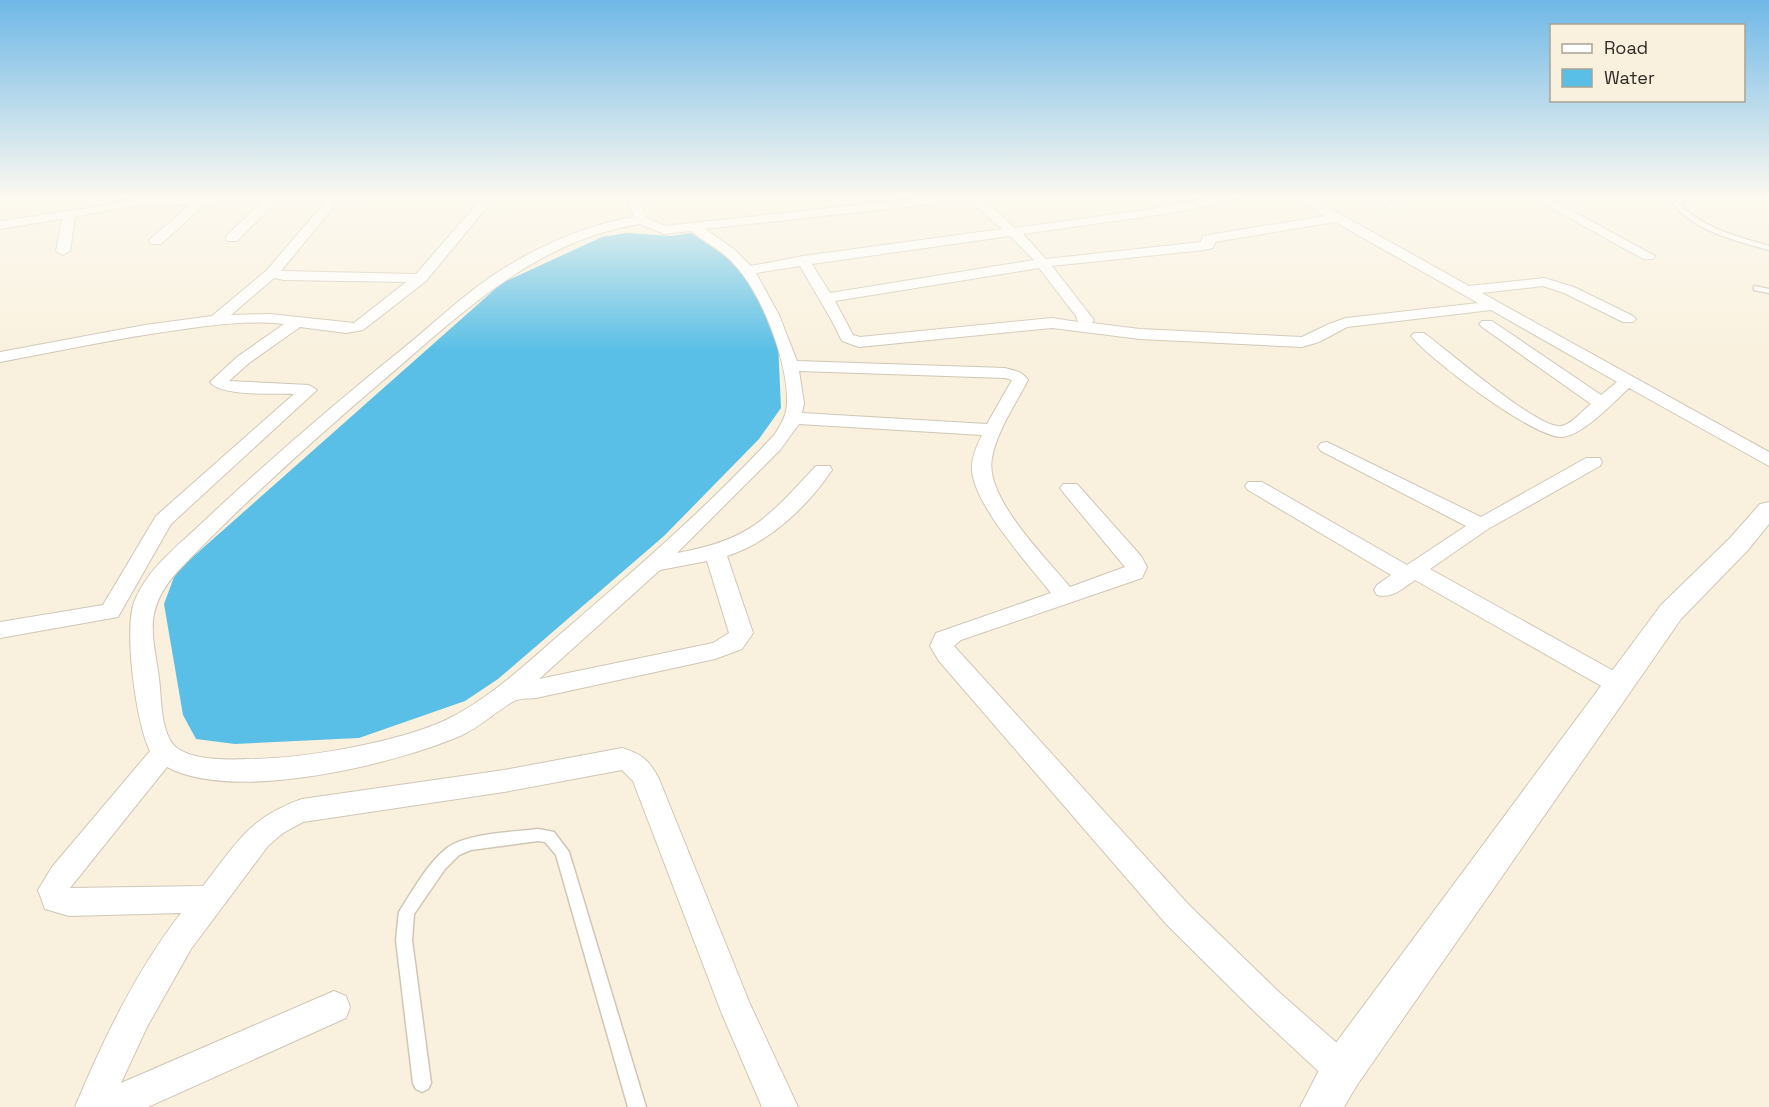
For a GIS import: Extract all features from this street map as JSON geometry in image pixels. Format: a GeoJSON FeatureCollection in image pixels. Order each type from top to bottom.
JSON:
{"type":"FeatureCollection","features":[{"type":"Feature","properties":{"kind":"street"},"geometry":{"type":"LineString","coordinates":[[217,320],[272,273],[293,248]]}},
{"type":"Feature","properties":{"kind":"street"},"geometry":{"type":"LineString","coordinates":[[0,357],[145,330],[217,320],[270,318],[345,328],[358,327],[421,278],[447,248]]}},
{"type":"Feature","properties":{"kind":"street"},"geometry":{"type":"LineString","coordinates":[[555,248],[491,283],[385,371],[244,494],[166,570],[146,599],[140,621],[149,705],[164,752],[186,764],[218,770],[283,769],[342,759],[410,742],[449,729],[475,717],[508,692],[651,565],[784,434],[794,418],[795,404],[790,366],[780,334],[760,290],[735,257],[722,248]]}},
{"type":"Feature","properties":{"kind":"street"},"geometry":{"type":"LineString","coordinates":[[747,271],[803,260],[896,248]]}},
{"type":"Feature","properties":{"kind":"street"},"geometry":{"type":"LineString","coordinates":[[1029,248],[1083,315],[1086,320],[1084,326]]}},
{"type":"Feature","properties":{"kind":"street"},"geometry":{"type":"LineString","coordinates":[[827,298],[1043,263],[1188,248]]}},
{"type":"Feature","properties":{"kind":"street"},"geometry":{"type":"LineString","coordinates":[[1393,248],[1627,382],[1769,460]]}},
{"type":"Feature","properties":{"kind":"street"},"geometry":{"type":"LineString","coordinates":[[1632,248],[1648,256]]}},
{"type":"Feature","properties":{"kind":"street"},"geometry":{"type":"LineString","coordinates":[[803,260],[827,298],[847,338],[859,342],[1036,324],[1084,326],[1140,334],[1302,342],[1315,339],[1332,326],[1346,323],[1494,306]]}},
{"type":"Feature","properties":{"kind":"street"},"geometry":{"type":"LineString","coordinates":[[272,273],[284,276],[421,278]]}},
{"type":"Feature","properties":{"kind":"street"},"geometry":{"type":"LineString","coordinates":[[1467,290],[1544,282],[1569,290],[1628,319]]}},
{"type":"Feature","properties":{"kind":"street"},"geometry":{"type":"LineString","coordinates":[[0,630],[110,612],[163,520],[309,390],[226,386],[218,382],[243,360],[297,322]]}},
{"type":"Feature","properties":{"kind":"street"},"geometry":{"type":"LineString","coordinates":[[1487,324],[1601,404]]}},
{"type":"Feature","properties":{"kind":"street"},"geometry":{"type":"LineString","coordinates":[[1419,336],[1513,409],[1548,429],[1565,432],[1627,382]]}},
{"type":"Feature","properties":{"kind":"street"},"geometry":{"type":"LineString","coordinates":[[790,366],[1012,374],[1020,380],[994,430],[981,470],[985,485],[1002,514],[1065,596]]}},
{"type":"Feature","properties":{"kind":"street"},"geometry":{"type":"LineString","coordinates":[[794,418],[994,430]]}},
{"type":"Feature","properties":{"kind":"street"},"geometry":{"type":"LineString","coordinates":[[1327,447],[1481,525]]}},
{"type":"Feature","properties":{"kind":"street"},"geometry":{"type":"LineString","coordinates":[[1385,590],[1481,525],[1593,462]]}},
{"type":"Feature","properties":{"kind":"street"},"geometry":{"type":"LineString","coordinates":[[651,565],[715,552],[753,537],[823,470]]}},
{"type":"Feature","properties":{"kind":"street"},"geometry":{"type":"LineString","coordinates":[[1255,486],[1619,685]]}},
{"type":"Feature","properties":{"kind":"street"},"geometry":{"type":"LineString","coordinates":[[1070,488],[1134,561],[1136,567],[1134,573],[953,634],[944,639],[942,646],[947,655],[1178,915],[1269,1004],[1342,1070]]}},
{"type":"Feature","properties":{"kind":"street"},"geometry":{"type":"LineString","coordinates":[[1321,1107],[1342,1070],[1671,612],[1739,544],[1769,509]]}},
{"type":"Feature","properties":{"kind":"street"},"geometry":{"type":"LineString","coordinates":[[508,692],[536,689],[730,646],[738,640],[741,633],[715,552]]}},
{"type":"Feature","properties":{"kind":"street"},"geometry":{"type":"LineString","coordinates":[[164,752],[53,890],[56,899],[69,902],[210,899]]}},
{"type":"Feature","properties":{"kind":"street"},"geometry":{"type":"LineString","coordinates":[[93,1107],[135,1015],[180,939],[258,837],[286,816],[504,782],[622,759],[633,762],[641,769],[646,779],[738,1014],[780,1107]]}},
{"type":"Feature","properties":{"kind":"street"},"geometry":{"type":"LineString","coordinates":[[108,1107],[334,1007]]}},
{"type":"Feature","properties":{"kind":"lane"},"geometry":{"type":"LineString","coordinates":[[1757,288],[1769,291]]}},
{"type":"Feature","properties":{"kind":"lane"},"geometry":{"type":"LineString","coordinates":[[422,1083],[404,940],[407,912],[440,864],[454,851],[469,844],[538,835],[549,836],[562,852],[637,1107]]}},
{"type":"Feature","properties":{"kind":"water"},"geometry":{"type":"Polygon","coordinates":[[[579,248],[713,248],[727,257],[745,277],[778,342],[781,408],[759,439],[664,536],[498,679],[465,701],[359,738],[235,744],[196,739],[183,715],[164,604],[174,577],[186,563],[502,283],[579,248]]]}}]}
